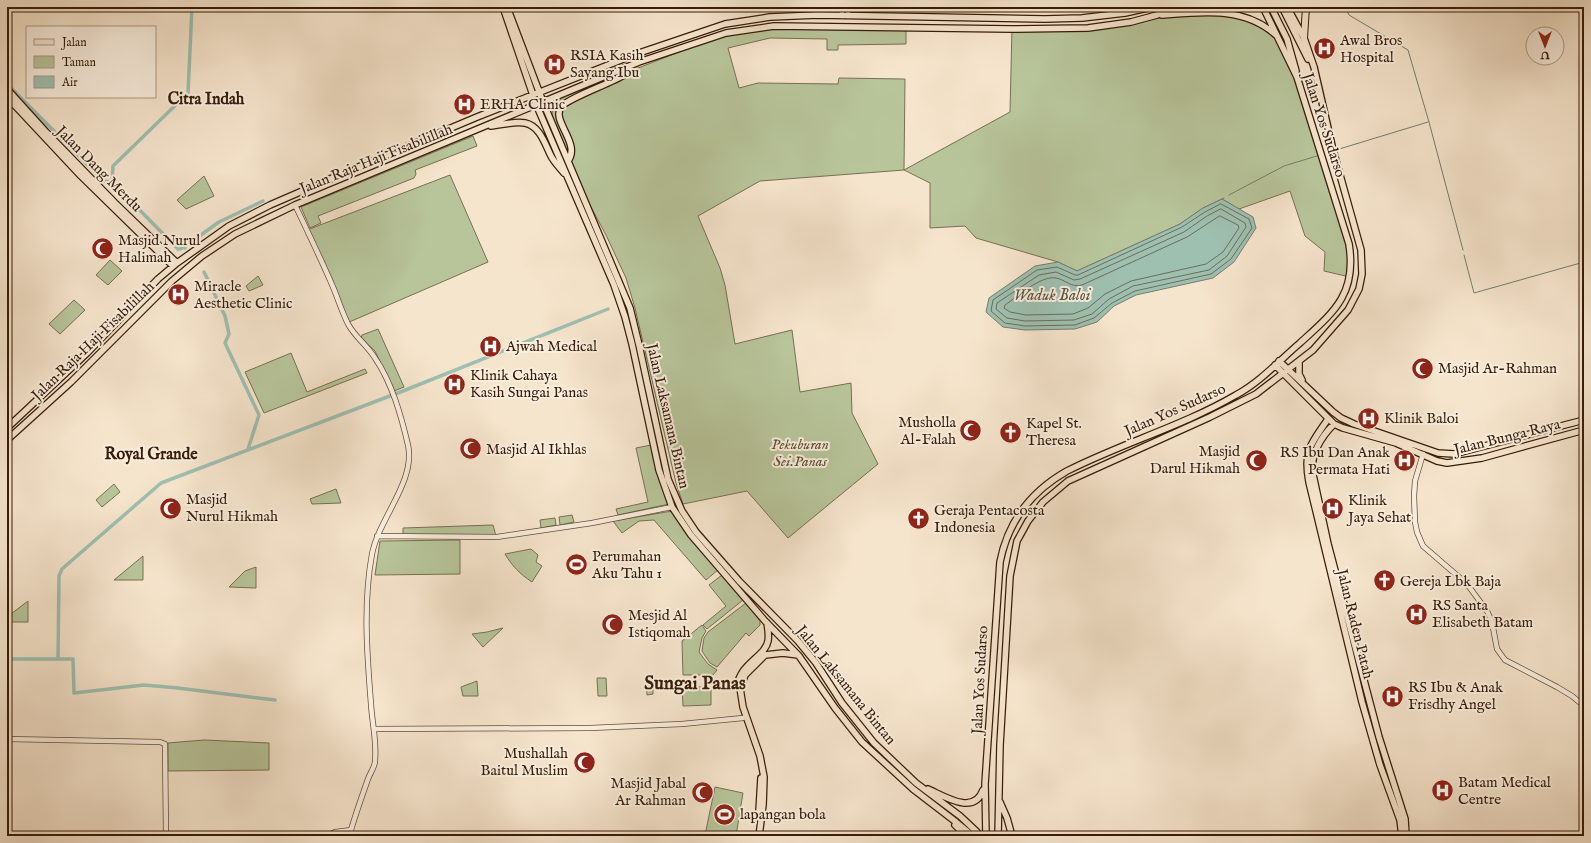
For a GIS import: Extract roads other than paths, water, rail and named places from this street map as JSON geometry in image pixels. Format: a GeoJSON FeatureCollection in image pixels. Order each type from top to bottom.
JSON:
{"type":"FeatureCollection","features":[{"type":"Feature","properties":{"kind":"highway"},"geometry":{"type":"LineString","coordinates":[[1304,38],[1306,7]]}},
{"type":"Feature","properties":{"kind":"main road","name":"Jalan Laksamana Bintan"},"geometry":{"type":"LineString","coordinates":[[503,7],[536,104],[614,285],[632,344],[659,470],[672,507],[691,535],[767,622],[799,656],[835,708],[868,749],[901,779],[942,811],[975,834]]}},
{"type":"Feature","properties":{"kind":"main road","name":"Jalan Laksamana Bintan"},"geometry":{"type":"LineString","coordinates":[[507,7],[543,102],[630,308],[668,479],[682,511],[696,532],[739,581],[812,658],[842,703],[874,743],[916,783],[960,816],[975,834]]}},
{"type":"Feature","properties":{"kind":"main road","name":"Jalan Raja Haji Fisabilillah"},"geometry":{"type":"LineString","coordinates":[[7,428],[87,353],[122,315],[175,265],[229,226],[270,205],[348,172],[540,92],[636,54],[721,25],[754,19],[784,16],[1045,19],[1082,18],[1125,14],[1152,7]]}},
{"type":"Feature","properties":{"kind":"main road","name":"Jalan Raja Haji Fisabilillah"},"geometry":{"type":"LineString","coordinates":[[7,440],[71,382],[153,299],[202,256],[235,234],[295,205],[630,66],[726,33],[755,28],[774,26],[1041,30],[1093,28],[1126,23],[1157,15],[1177,7]]}},
{"type":"Feature","properties":{"kind":"main road","name":"Jalan Yos Sudarso"},"geometry":{"type":"LineString","coordinates":[[986,836],[985,784],[998,581],[1001,556],[1007,536],[1024,507],[1038,491],[1062,474],[1207,411],[1235,396],[1254,383],[1323,322],[1337,307],[1348,287],[1351,265],[1349,244],[1297,77],[1263,7]]}},
{"type":"Feature","properties":{"kind":"main road"},"geometry":{"type":"LineString","coordinates":[[1271,7],[1287,39],[1296,66],[1297,77]]}},
{"type":"Feature","properties":{"kind":"main road"},"geometry":{"type":"LineString","coordinates":[[1282,7],[1309,62],[1313,66]]}},
{"type":"Feature","properties":{"kind":"main road","name":"Jalan Yos Sudarso"},"geometry":{"type":"LineString","coordinates":[[998,836],[1000,744],[1010,576],[1017,541],[1032,515],[1050,495],[1068,481],[1240,403],[1256,394],[1299,362],[1321,342],[1348,310],[1357,296],[1362,274],[1361,250],[1333,150],[1313,66],[1304,38],[1287,7]]}},
{"type":"Feature","properties":{"kind":"main road"},"geometry":{"type":"LineString","coordinates":[[1157,15],[1191,12],[1218,12],[1233,14],[1267,28],[1278,37]]}},
{"type":"Feature","properties":{"kind":"main road"},"geometry":{"type":"LineString","coordinates":[[813,16],[813,27]]}},
{"type":"Feature","properties":{"kind":"main road"},"geometry":{"type":"LineString","coordinates":[[968,17],[968,28]]}},
{"type":"Feature","properties":{"kind":"main road"},"geometry":{"type":"LineString","coordinates":[[754,19],[755,28]]}},
{"type":"Feature","properties":{"kind":"main road"},"geometry":{"type":"LineString","coordinates":[[568,161],[572,157],[573,151],[560,117],[559,110],[564,103],[622,77],[629,71],[630,66]]}},
{"type":"Feature","properties":{"kind":"main road","name":"Jalan Dang Merdu"},"geometry":{"type":"LineString","coordinates":[[7,89],[52,141]]}},
{"type":"Feature","properties":{"kind":"main road","name":"Jalan Dang Merdu"},"geometry":{"type":"LineString","coordinates":[[7,98],[52,141],[175,265]]}},
{"type":"Feature","properties":{"kind":"main road"},"geometry":{"type":"LineString","coordinates":[[485,127],[518,123],[531,125],[536,128],[552,158],[568,178]]}},
{"type":"Feature","properties":{"kind":"main road"},"geometry":{"type":"LineString","coordinates":[[348,172],[352,182]]}},
{"type":"Feature","properties":{"kind":"main road"},"geometry":{"type":"LineString","coordinates":[[614,285],[620,282]]}},
{"type":"Feature","properties":{"kind":"main road"},"geometry":{"type":"LineString","coordinates":[[1299,362],[1299,374],[1304,383]]}},
{"type":"Feature","properties":{"kind":"main road","name":"Jalan Bunga Raya"},"geometry":{"type":"LineString","coordinates":[[1277,363],[1334,424],[1396,443],[1444,463],[1467,461],[1584,430]]}},
{"type":"Feature","properties":{"kind":"main road","name":"Jalan Bunga Raya"},"geometry":{"type":"LineString","coordinates":[[1285,371],[1304,383],[1333,412],[1347,421],[1444,454],[1454,454],[1584,420]]}},
{"type":"Feature","properties":{"kind":"main road"},"geometry":{"type":"LineString","coordinates":[[64,375],[71,382]]}},
{"type":"Feature","properties":{"kind":"main road","name":"Jalan Raden Patah"},"geometry":{"type":"LineString","coordinates":[[1328,419],[1310,445],[1307,462],[1310,487],[1379,737],[1404,819],[1406,836]]}},
{"type":"Feature","properties":{"kind":"main road","name":"Jalan Raden Patah"},"geometry":{"type":"LineString","coordinates":[[1334,424],[1320,440],[1314,453],[1312,464],[1314,483],[1332,575],[1362,702],[1380,765],[1400,820],[1402,836]]}},
{"type":"Feature","properties":{"kind":"main road"},"geometry":{"type":"LineString","coordinates":[[1101,456],[1104,464]]}},
{"type":"Feature","properties":{"kind":"main road","name":"Jalan Laksamana Bintan"},"geometry":{"type":"LineString","coordinates":[[757,833],[760,796],[760,766],[737,696],[739,677],[766,646],[768,640],[767,622]]}},
{"type":"Feature","properties":{"kind":"main road","name":"Jalan Laksamana Bintan"},"geometry":{"type":"LineString","coordinates":[[757,833],[764,805],[764,777],[760,756],[740,698],[741,684],[749,670],[765,655],[783,653],[799,656]]}},
{"type":"Feature","properties":{"kind":"main road"},"geometry":{"type":"LineString","coordinates":[[1362,702],[1370,700]]}},
{"type":"Feature","properties":{"kind":"main road"},"geometry":{"type":"LineString","coordinates":[[835,708],[842,703]]}},
{"type":"Feature","properties":{"kind":"main road"},"geometry":{"type":"LineString","coordinates":[[988,744],[1000,744]]}},
{"type":"Feature","properties":{"kind":"main road"},"geometry":{"type":"LineString","coordinates":[[901,779],[906,774]]}},
{"type":"Feature","properties":{"kind":"main road"},"geometry":{"type":"LineString","coordinates":[[916,783],[966,804],[973,802],[981,795],[985,784]]}},
{"type":"Feature","properties":{"kind":"main road"},"geometry":{"type":"LineString","coordinates":[[999,800],[1007,818],[1012,836]]}},
{"type":"Feature","properties":{"kind":"main road"},"geometry":{"type":"LineString","coordinates":[[942,811],[966,836]]}},
{"type":"Feature","properties":{"kind":"street"},"geometry":{"type":"LineString","coordinates":[[842,7],[845,16]]}},
{"type":"Feature","properties":{"kind":"street"},"geometry":{"type":"LineString","coordinates":[[845,16],[848,7]]}},
{"type":"Feature","properties":{"kind":"street"},"geometry":{"type":"LineString","coordinates":[[295,205],[322,262],[349,325],[356,336],[374,356],[390,388],[408,445],[408,466],[406,477],[377,536],[373,550],[369,578],[368,622],[370,685],[376,748],[375,764],[351,830],[334,832],[330,836]]}},
{"type":"Feature","properties":{"kind":"street"},"geometry":{"type":"LineString","coordinates":[[1423,454],[1415,481],[1414,496],[1415,522],[1423,546],[1467,584],[1488,611],[1492,622],[1497,649],[1505,660],[1557,686],[1584,706]]}},
{"type":"Feature","properties":{"kind":"street"},"geometry":{"type":"LineString","coordinates":[[377,536],[497,537],[592,523],[672,507]]}},
{"type":"Feature","properties":{"kind":"street"},"geometry":{"type":"LineString","coordinates":[[374,729],[590,728],[682,724],[743,718]]}},
{"type":"Feature","properties":{"kind":"street"},"geometry":{"type":"LineString","coordinates":[[7,739],[160,742],[165,744],[166,836]]}},
{"type":"Feature","properties":{"kind":"water","name":"Waduk Baloi"},"geometry":{"type":"Polygon","coordinates":[[[1222,199],[1253,217],[1256,228],[1234,262],[1213,278],[1136,295],[1114,306],[1097,322],[1075,329],[1025,330],[1003,327],[986,312],[989,298],[1035,266],[1058,262],[1077,271],[1180,224],[1203,208],[1222,199]]]}},
{"type":"Feature","properties":{"kind":"waterway"},"geometry":{"type":"LineString","coordinates":[[112,182],[113,166],[188,93],[192,7]]}},
{"type":"Feature","properties":{"kind":"waterway"},"geometry":{"type":"LineString","coordinates":[[1345,7],[1349,15],[1408,50],[1463,250]]}},
{"type":"Feature","properties":{"kind":"waterway"},"geometry":{"type":"LineString","coordinates":[[7,84],[104,181],[112,182],[178,249],[184,247]]}},
{"type":"Feature","properties":{"kind":"waterway"},"geometry":{"type":"LineString","coordinates":[[1336,150],[1428,122]]}},
{"type":"Feature","properties":{"kind":"waterway"},"geometry":{"type":"LineString","coordinates":[[1229,195],[1284,166],[1320,155]]}},
{"type":"Feature","properties":{"kind":"waterway"},"geometry":{"type":"LineString","coordinates":[[185,248],[184,247],[219,222],[263,201]]}},
{"type":"Feature","properties":{"kind":"waterway"},"geometry":{"type":"LineString","coordinates":[[1464,255],[1474,293],[1584,262]]}},
{"type":"Feature","properties":{"kind":"waterway"},"geometry":{"type":"LineString","coordinates":[[204,272],[225,316],[229,334],[225,343],[259,415],[248,449]]}},
{"type":"Feature","properties":{"kind":"waterway"},"geometry":{"type":"LineString","coordinates":[[7,659],[58,659],[59,576],[62,569],[161,483],[403,391],[608,309]]}},
{"type":"Feature","properties":{"kind":"waterway"},"geometry":{"type":"LineString","coordinates":[[58,659],[73,659],[74,693],[144,685],[275,700]]}},
{"type":"Feature","properties":{"kind":"place","name":"Awal Bros Hospital"},"geometry":{"type":"Point","coordinates":[1325,49]}},
{"type":"Feature","properties":{"kind":"place","name":"RSIA Kasih Sayang Ibu"},"geometry":{"type":"Point","coordinates":[554,64]}},
{"type":"Feature","properties":{"kind":"place","name":"ERHA Clinic"},"geometry":{"type":"Point","coordinates":[464,104]}},
{"type":"Feature","properties":{"kind":"place","name":"Masjid Nurul Halimah"},"geometry":{"type":"Point","coordinates":[102,249]}},
{"type":"Feature","properties":{"kind":"place","name":"Miracle Aesthetic Clinic"},"geometry":{"type":"Point","coordinates":[178,295]}},
{"type":"Feature","properties":{"kind":"place","name":"Ajwah Medical"},"geometry":{"type":"Point","coordinates":[490,346]}},
{"type":"Feature","properties":{"kind":"place","name":"Masjid Ar-Rahman"},"geometry":{"type":"Point","coordinates":[1422,368]}},
{"type":"Feature","properties":{"kind":"place","name":"Klinik Cahaya Kasih Sungai Panas"},"geometry":{"type":"Point","coordinates":[455,384]}},
{"type":"Feature","properties":{"kind":"place","name":"Klinik Baloi"},"geometry":{"type":"Point","coordinates":[1368,418]}},
{"type":"Feature","properties":{"kind":"place","name":"Musholla Al-Falah"},"geometry":{"type":"Point","coordinates":[971,431]}},
{"type":"Feature","properties":{"kind":"place","name":"Kapel St. Theresa"},"geometry":{"type":"Point","coordinates":[1010,432]}},
{"type":"Feature","properties":{"kind":"place","name":"Masjid Al Ikhlas"},"geometry":{"type":"Point","coordinates":[470,449]}},
{"type":"Feature","properties":{"kind":"place","name":"Masjid Darul Hikmah"},"geometry":{"type":"Point","coordinates":[1256,460]}},
{"type":"Feature","properties":{"kind":"place","name":"RS Ibu Dan Anak Permata Hati"},"geometry":{"type":"Point","coordinates":[1405,461]}},
{"type":"Feature","properties":{"kind":"place","name":"Masjid Nurul Hikmah"},"geometry":{"type":"Point","coordinates":[170,508]}},
{"type":"Feature","properties":{"kind":"place","name":"Klinik Jaya Sehat"},"geometry":{"type":"Point","coordinates":[1333,509]}},
{"type":"Feature","properties":{"kind":"place","name":"Geraja Pentacosta Indonesia"},"geometry":{"type":"Point","coordinates":[918,519]}},
{"type":"Feature","properties":{"kind":"place","name":"Perumahan Aku Tahu 1"},"geometry":{"type":"Point","coordinates":[577,565]}},
{"type":"Feature","properties":{"kind":"place","name":"Gereja Lbk Baja"},"geometry":{"type":"Point","coordinates":[1385,581]}},
{"type":"Feature","properties":{"kind":"place","name":"RS Santa Elisabeth Batam"},"geometry":{"type":"Point","coordinates":[1417,614]}},
{"type":"Feature","properties":{"kind":"place","name":"Mesjid Al Istiqomah"},"geometry":{"type":"Point","coordinates":[612,624]}},
{"type":"Feature","properties":{"kind":"place","name":"RS Ibu & Anak Frisdhy Angel"},"geometry":{"type":"Point","coordinates":[1392,696]}},
{"type":"Feature","properties":{"kind":"place","name":"Mushallah Baitul Muslim"},"geometry":{"type":"Point","coordinates":[584,762]}},
{"type":"Feature","properties":{"kind":"place","name":"Batam Medical Centre"},"geometry":{"type":"Point","coordinates":[1442,791]}},
{"type":"Feature","properties":{"kind":"place","name":"Masjid Jabal Ar Rahman"},"geometry":{"type":"Point","coordinates":[702,792]}},
{"type":"Feature","properties":{"kind":"place","name":"lapangan bola"},"geometry":{"type":"Point","coordinates":[725,814]}},
{"type":"Feature","properties":{"kind":"district","name":"Citra Indah"},"geometry":{"type":"Point","coordinates":[206,100]}},
{"type":"Feature","properties":{"kind":"district","name":"Royal Grande"},"geometry":{"type":"Point","coordinates":[151,455]}},
{"type":"Feature","properties":{"kind":"district","name":"Sungai Panas"},"geometry":{"type":"Point","coordinates":[695,684]}},
{"type":"Feature","properties":{"kind":"park label","name":"Pekuburan Sei.Panas"},"geometry":{"type":"Point","coordinates":[800,452]}}]}
